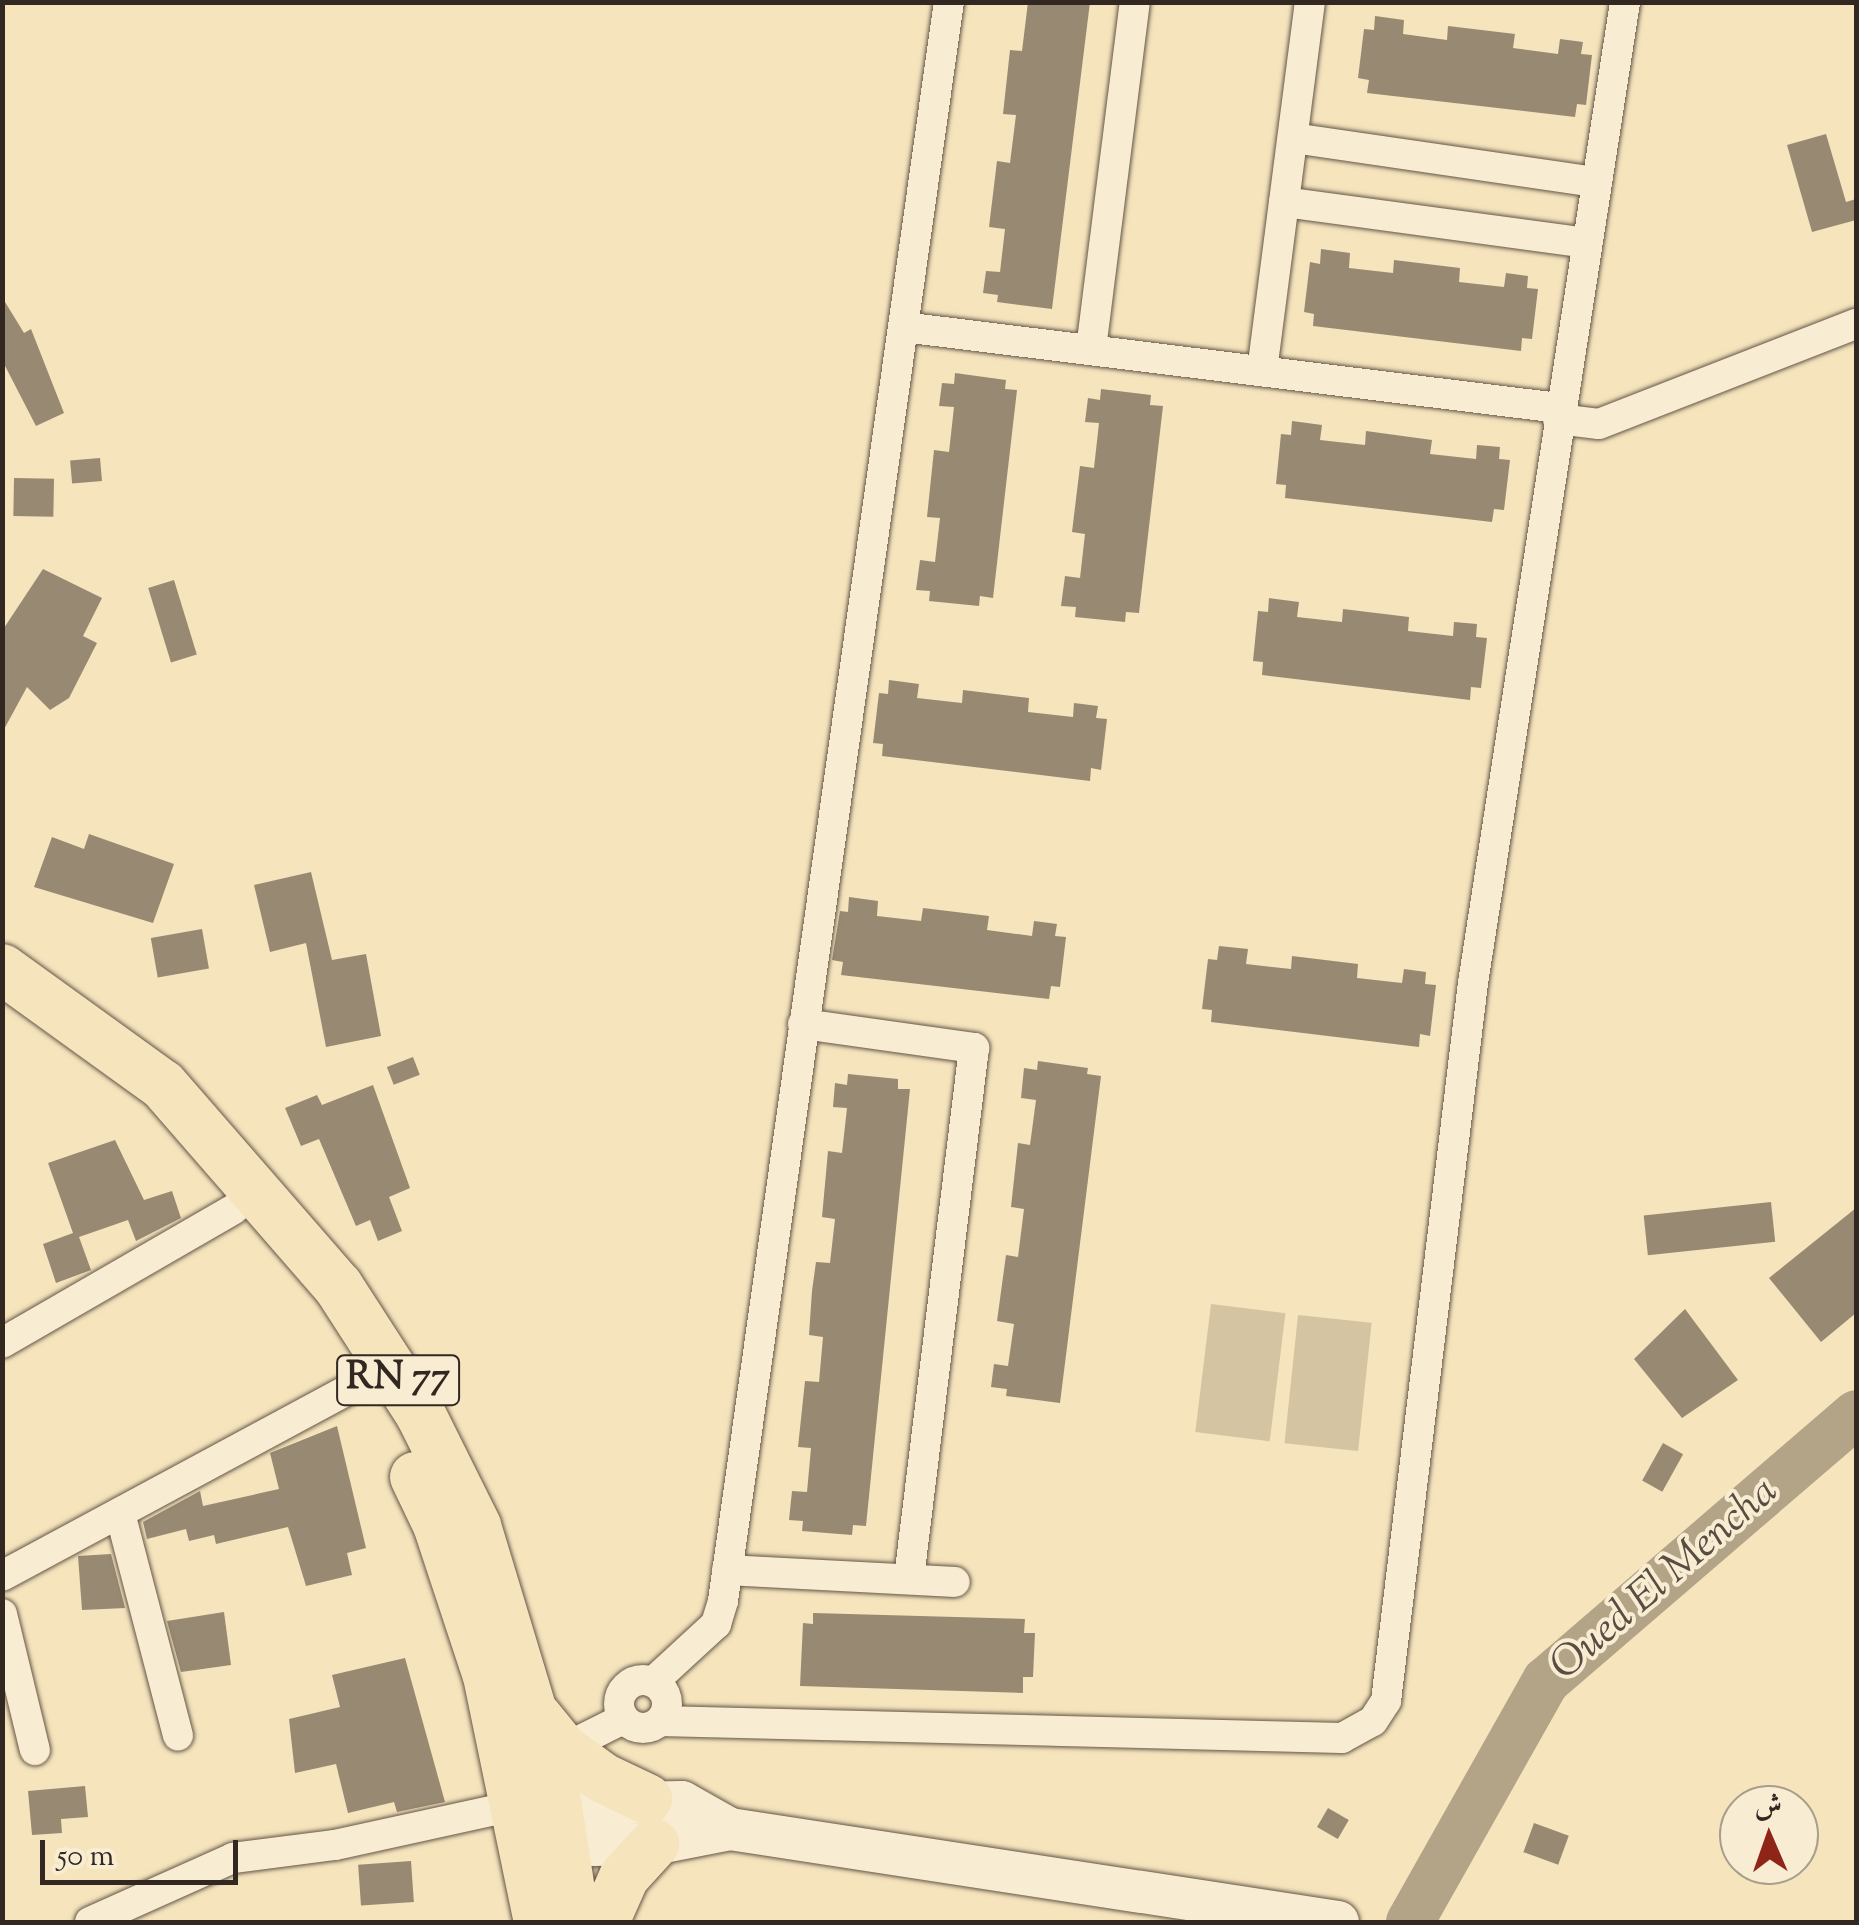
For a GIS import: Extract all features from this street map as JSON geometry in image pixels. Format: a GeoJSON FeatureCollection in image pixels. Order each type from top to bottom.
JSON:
{"type":"FeatureCollection","features":[{"type":"Feature","properties":{"kind":"main road","name":"RN 77"},"geometry":{"type":"LineString","coordinates":[[2,970],[163,1085],[338,1286],[421,1415],[476,1526],[532,1711],[541,1824],[539,1922]]}},
{"type":"Feature","properties":{"kind":"main road","name":"RN 77"},"geometry":{"type":"LineString","coordinates":[[2,1004],[141,1106],[234,1208],[312,1304],[362,1382],[438,1525],[576,1922]]}},
{"type":"Feature","properties":{"kind":"main road"},"geometry":{"type":"LineString","coordinates":[[532,1711],[563,1749],[651,1821]]}},
{"type":"Feature","properties":{"kind":"main road"},"geometry":{"type":"LineString","coordinates":[[541,1824],[651,1821],[730,1829],[1338,1922]]}},
{"type":"Feature","properties":{"kind":"main road"},"geometry":{"type":"LineString","coordinates":[[604,1922],[651,1821]]}},
{"type":"Feature","properties":{"kind":"street"},"geometry":{"type":"LineString","coordinates":[[653,1682],[716,1624],[727,1570],[949,2]]}},
{"type":"Feature","properties":{"kind":"street"},"geometry":{"type":"LineString","coordinates":[[1091,350],[1135,2]]}},
{"type":"Feature","properties":{"kind":"street"},"geometry":{"type":"LineString","coordinates":[[1262,371],[1310,2]]}},
{"type":"Feature","properties":{"kind":"street"},"geometry":{"type":"LineString","coordinates":[[660,1721],[666,1700],[653,1682],[638,1680],[624,1688],[618,1703],[623,1719],[637,1728],[660,1721],[1342,1738],[1373,1721],[1386,1701],[1473,984],[1558,413],[1625,2]]}},
{"type":"Feature","properties":{"kind":"street"},"geometry":{"type":"LineString","coordinates":[[1293,138],[1596,182]]}},
{"type":"Feature","properties":{"kind":"street"},"geometry":{"type":"LineString","coordinates":[[1284,202],[1586,243]]}},
{"type":"Feature","properties":{"kind":"street"},"geometry":{"type":"LineString","coordinates":[[903,327],[1262,371],[1558,413],[1599,424],[1856,324]]}},
{"type":"Feature","properties":{"kind":"street"},"geometry":{"type":"LineString","coordinates":[[803,1024],[974,1048],[909,1578]]}},
{"type":"Feature","properties":{"kind":"street"},"geometry":{"type":"LineString","coordinates":[[2,1342],[234,1208]]}},
{"type":"Feature","properties":{"kind":"street"},"geometry":{"type":"LineString","coordinates":[[2,1576],[362,1382]]}},
{"type":"Feature","properties":{"kind":"street"},"geometry":{"type":"LineString","coordinates":[[120,1513],[178,1736]]}},
{"type":"Feature","properties":{"kind":"street"},"geometry":{"type":"LineString","coordinates":[[727,1570],[955,1582]]}},
{"type":"Feature","properties":{"kind":"street"},"geometry":{"type":"LineString","coordinates":[[2,1614],[35,1750]]}},
{"type":"Feature","properties":{"kind":"street"},"geometry":{"type":"LineString","coordinates":[[563,1749],[623,1719]]}},
{"type":"Feature","properties":{"kind":"street"},"geometry":{"type":"LineString","coordinates":[[90,1922],[233,1858],[541,1824]]}},
{"type":"Feature","properties":{"kind":"shaded area"},"geometry":{"type":"Polygon","coordinates":[[[1211,1304],[1285,1313],[1270,1441],[1195,1432],[1211,1304]]]}},
{"type":"Feature","properties":{"kind":"shaded area"},"geometry":{"type":"Polygon","coordinates":[[[1298,1315],[1372,1323],[1358,1451],[1285,1443],[1298,1315]]]}},
{"type":"Feature","properties":{"kind":"building"},"geometry":{"type":"Polygon","coordinates":[[[1028,2],[1090,2],[1052,309],[997,302],[998,295],[983,293],[986,271],[1000,272],[1005,229],[989,227],[997,161],[1010,163],[1016,115],[1003,114],[1010,50],[1022,51],[1028,2]]]}},
{"type":"Feature","properties":{"kind":"building"},"geometry":{"type":"Polygon","coordinates":[[[1375,16],[1404,20],[1403,34],[1447,40],[1448,26],[1515,34],[1513,48],[1558,54],[1560,39],[1583,42],[1581,54],[1592,55],[1586,105],[1577,104],[1575,117],[1367,93],[1369,80],[1358,78],[1364,29],[1374,30],[1375,16]]]}},
{"type":"Feature","properties":{"kind":"building"},"geometry":{"type":"Polygon","coordinates":[[[1826,134],[1846,202],[1856,199],[1856,220],[1812,232],[1787,145],[1826,134]]]}},
{"type":"Feature","properties":{"kind":"building"},"geometry":{"type":"Polygon","coordinates":[[[1321,249],[1350,253],[1349,268],[1393,273],[1394,260],[1460,268],[1459,282],[1504,287],[1506,273],[1528,276],[1527,288],[1538,289],[1532,339],[1522,338],[1521,351],[1313,326],[1314,314],[1304,312],[1310,262],[1320,264],[1321,249]]]}},
{"type":"Feature","properties":{"kind":"building"},"geometry":{"type":"Polygon","coordinates":[[[2,297],[24,333],[31,329],[64,413],[36,426],[2,360],[2,297]]]}},
{"type":"Feature","properties":{"kind":"building"},"geometry":{"type":"Polygon","coordinates":[[[955,373],[1006,380],[1005,389],[1017,390],[993,598],[980,596],[979,606],[929,601],[930,591],[916,590],[920,560],[935,562],[940,518],[927,517],[934,450],[949,452],[954,407],[939,406],[942,383],[954,384],[955,373]]]}},
{"type":"Feature","properties":{"kind":"building"},"geometry":{"type":"Polygon","coordinates":[[[1101,389],[1151,395],[1150,405],[1163,406],[1139,613],[1126,612],[1125,622],[1075,617],[1076,607],[1061,606],[1065,576],[1080,578],[1085,534],[1072,532],[1080,466],[1094,468],[1099,423],[1085,422],[1088,398],[1100,400],[1101,389]]]}},
{"type":"Feature","properties":{"kind":"building"},"geometry":{"type":"Polygon","coordinates":[[[1292,421],[1322,425],[1320,440],[1365,445],[1366,431],[1432,440],[1430,454],[1476,459],[1477,445],[1500,447],[1499,459],[1510,460],[1504,510],[1494,509],[1492,522],[1285,498],[1286,485],[1276,484],[1281,434],[1291,435],[1292,421]]]}},
{"type":"Feature","properties":{"kind":"building"},"geometry":{"type":"Polygon","coordinates":[[[100,458],[102,481],[72,484],[70,461],[100,458]]]}},
{"type":"Feature","properties":{"kind":"building"},"geometry":{"type":"Polygon","coordinates":[[[14,478],[54,479],[53,517],[13,516],[14,478]]]}},
{"type":"Feature","properties":{"kind":"building"},"geometry":{"type":"Polygon","coordinates":[[[43,569],[102,598],[83,636],[97,643],[69,698],[50,710],[27,687],[2,733],[2,631],[43,569]]]}},
{"type":"Feature","properties":{"kind":"building"},"geometry":{"type":"Polygon","coordinates":[[[174,580],[197,655],[171,662],[148,588],[174,580]]]}},
{"type":"Feature","properties":{"kind":"building"},"geometry":{"type":"Polygon","coordinates":[[[1269,598],[1299,602],[1297,617],[1342,622],[1343,609],[1409,617],[1408,631],[1453,636],[1454,622],[1477,624],[1476,637],[1487,638],[1481,688],[1471,687],[1470,700],[1262,675],[1263,662],[1253,661],[1258,611],[1268,612],[1269,598]]]}},
{"type":"Feature","properties":{"kind":"building"},"geometry":{"type":"Polygon","coordinates":[[[889,680],[919,684],[917,698],[962,703],[963,690],[1029,698],[1028,712],[1073,717],[1074,703],[1098,706],[1096,718],[1107,719],[1101,770],[1091,768],[1090,781],[882,756],[883,744],[873,743],[879,693],[888,694],[889,680]]]}},
{"type":"Feature","properties":{"kind":"building"},"geometry":{"type":"Polygon","coordinates":[[[89,834],[174,864],[153,923],[34,887],[52,837],[84,849],[89,834]]]}},
{"type":"Feature","properties":{"kind":"building"},"geometry":{"type":"Polygon","coordinates":[[[311,872],[332,960],[366,954],[381,1036],[326,1047],[306,943],[270,952],[254,885],[311,872]]]}},
{"type":"Feature","properties":{"kind":"building"},"geometry":{"type":"Polygon","coordinates":[[[849,897],[878,901],[877,916],[921,921],[923,908],[989,916],[987,930],[1032,936],[1034,921],[1057,924],[1055,936],[1066,937],[1060,987],[1051,986],[1049,999],[841,975],[843,962],[832,960],[840,911],[848,912],[849,897]]]}},
{"type":"Feature","properties":{"kind":"building"},"geometry":{"type":"Polygon","coordinates":[[[202,929],[209,968],[158,977],[151,938],[202,929]]]}},
{"type":"Feature","properties":{"kind":"building"},"geometry":{"type":"Polygon","coordinates":[[[1219,946],[1248,949],[1246,964],[1291,969],[1292,956],[1358,964],[1357,978],[1402,983],[1404,969],[1426,972],[1425,984],[1436,985],[1430,1036],[1420,1034],[1419,1047],[1211,1022],[1212,1010],[1202,1009],[1208,959],[1217,960],[1219,946]]]}},
{"type":"Feature","properties":{"kind":"building"},"geometry":{"type":"Polygon","coordinates":[[[413,1057],[420,1075],[394,1085],[387,1067],[413,1057]]]}},
{"type":"Feature","properties":{"kind":"building"},"geometry":{"type":"Polygon","coordinates":[[[1038,1061],[1088,1068],[1087,1074],[1101,1076],[1060,1403],[1006,1396],[1007,1389],[991,1387],[994,1364],[1008,1366],[1014,1324],[997,1321],[1006,1255],[1018,1257],[1024,1209],[1011,1207],[1018,1143],[1030,1145],[1036,1100],[1021,1098],[1024,1068],[1037,1070],[1038,1061]]]}},
{"type":"Feature","properties":{"kind":"building"},"geometry":{"type":"Polygon","coordinates":[[[848,1074],[898,1079],[898,1089],[910,1089],[866,1526],[853,1525],[852,1535],[802,1531],[803,1521],[789,1520],[792,1491],[807,1492],[811,1448],[798,1447],[805,1381],[819,1382],[823,1337],[809,1335],[812,1291],[816,1262],[830,1263],[835,1219],[822,1217],[828,1151],[842,1153],[847,1108],[833,1107],[835,1083],[847,1085],[848,1074]]]}},
{"type":"Feature","properties":{"kind":"building"},"geometry":{"type":"Polygon","coordinates":[[[373,1085],[410,1188],[389,1197],[402,1231],[378,1241],[370,1220],[356,1226],[319,1139],[301,1146],[285,1108],[317,1095],[322,1105],[373,1085]]]}},
{"type":"Feature","properties":{"kind":"building"},"geometry":{"type":"Polygon","coordinates":[[[115,1140],[144,1200],[172,1191],[181,1218],[136,1241],[128,1220],[79,1237],[91,1270],[56,1283],[43,1244],[73,1233],[48,1163],[115,1140]]]}},
{"type":"Feature","properties":{"kind":"building"},"geometry":{"type":"Polygon","coordinates":[[[1771,1202],[1775,1242],[1648,1255],[1644,1215],[1771,1202]]]}},
{"type":"Feature","properties":{"kind":"building"},"geometry":{"type":"Polygon","coordinates":[[[1856,1208],[1856,1313],[1821,1342],[1769,1278],[1856,1208]]]}},
{"type":"Feature","properties":{"kind":"building"},"geometry":{"type":"Polygon","coordinates":[[[1685,1309],[1738,1380],[1682,1418],[1634,1359],[1685,1309]]]}},
{"type":"Feature","properties":{"kind":"building"},"geometry":{"type":"Polygon","coordinates":[[[337,1426],[366,1548],[347,1553],[352,1575],[306,1586],[288,1527],[216,1544],[214,1535],[189,1541],[186,1529],[147,1539],[143,1522],[200,1491],[203,1506],[279,1489],[270,1453],[337,1426]]]}},
{"type":"Feature","properties":{"kind":"building"},"geometry":{"type":"Polygon","coordinates":[[[1663,1443],[1683,1454],[1662,1492],[1642,1481],[1663,1443]]]}},
{"type":"Feature","properties":{"kind":"building"},"geometry":{"type":"Polygon","coordinates":[[[111,1554],[125,1608],[82,1610],[78,1556],[111,1554]]]}},
{"type":"Feature","properties":{"kind":"building"},"geometry":{"type":"Polygon","coordinates":[[[224,1612],[231,1665],[181,1672],[167,1621],[224,1612]]]}},
{"type":"Feature","properties":{"kind":"building"},"geometry":{"type":"Polygon","coordinates":[[[813,1613],[1025,1619],[1024,1633],[1035,1633],[1033,1677],[1023,1677],[1023,1693],[800,1686],[803,1623],[813,1624],[813,1613]]]}},
{"type":"Feature","properties":{"kind":"building"},"geometry":{"type":"Polygon","coordinates":[[[405,1658],[445,1802],[397,1812],[394,1802],[348,1813],[336,1764],[295,1773],[289,1719],[340,1707],[332,1675],[405,1658]]]}},
{"type":"Feature","properties":{"kind":"building"},"geometry":{"type":"Polygon","coordinates":[[[85,1786],[88,1817],[61,1819],[62,1833],[32,1835],[28,1791],[85,1786]]]}},
{"type":"Feature","properties":{"kind":"building"},"geometry":{"type":"Polygon","coordinates":[[[1328,1808],[1349,1820],[1338,1839],[1317,1827],[1328,1808]]]}},
{"type":"Feature","properties":{"kind":"building"},"geometry":{"type":"Polygon","coordinates":[[[1534,1823],[1569,1836],[1558,1865],[1523,1852],[1534,1823]]]}},
{"type":"Feature","properties":{"kind":"building"},"geometry":{"type":"Polygon","coordinates":[[[411,1861],[414,1902],[361,1906],[358,1865],[411,1861]]]}},
{"type":"Feature","properties":{"kind":"waterway","name":"Oued El Mencha"},"geometry":{"type":"LineString","coordinates":[[1410,1922],[1546,1681],[1856,1414]]}}]}
